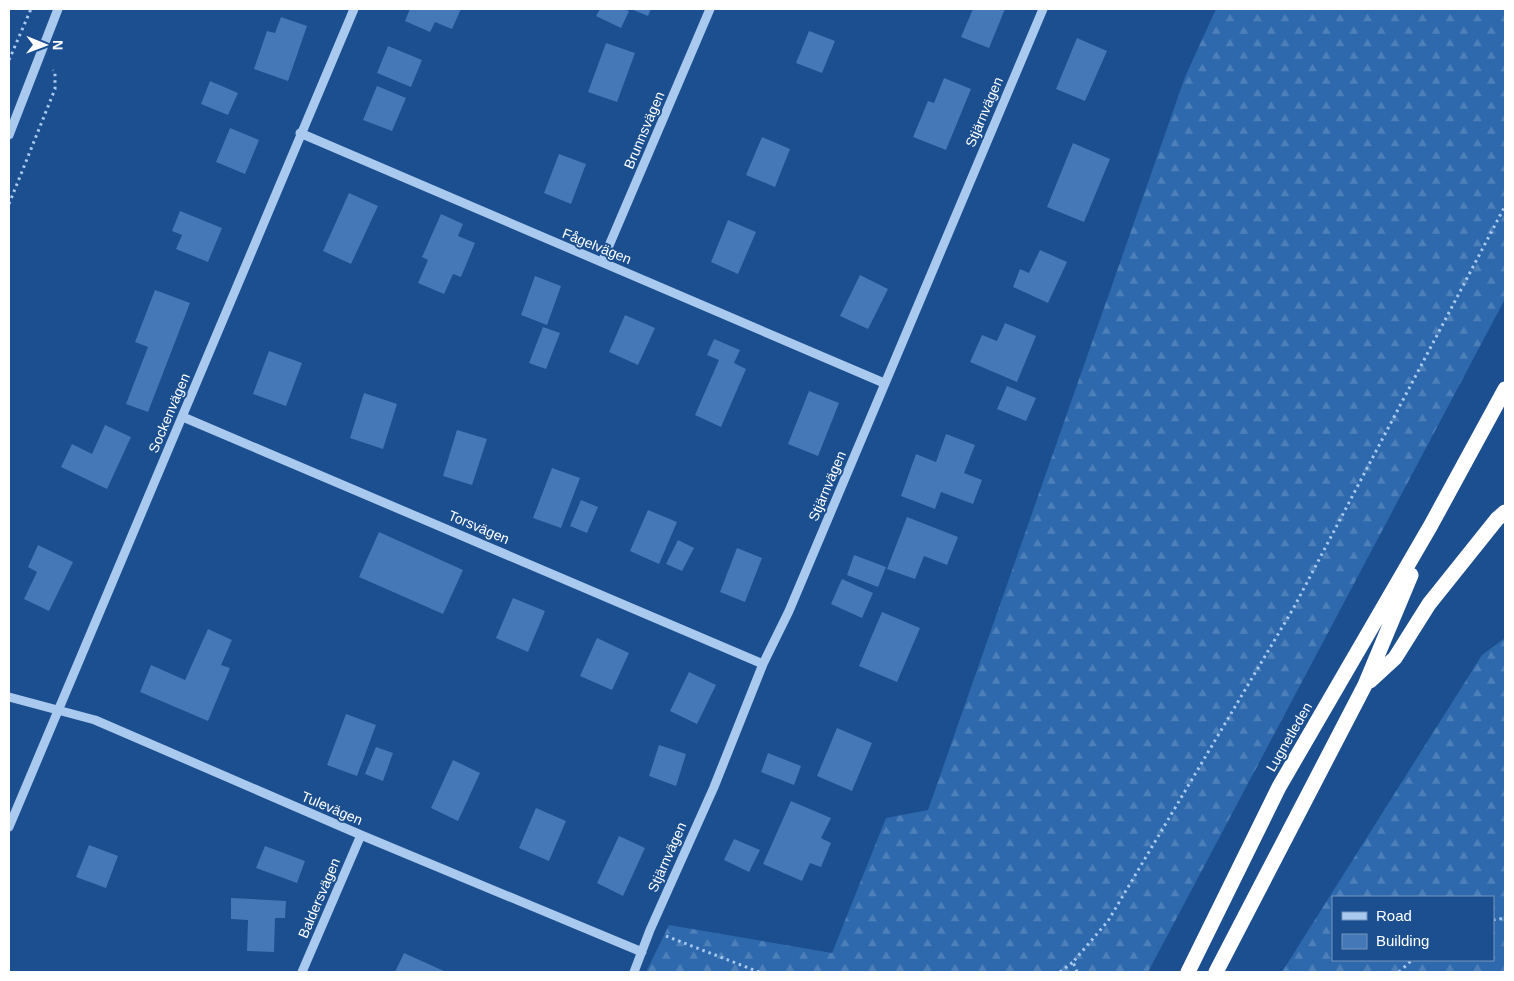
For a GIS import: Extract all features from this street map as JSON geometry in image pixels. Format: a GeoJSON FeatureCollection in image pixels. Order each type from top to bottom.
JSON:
{"type":"FeatureCollection","features":[{"type":"Feature","properties":{"kind":"highway","name":"Lugnetleden"},"geometry":{"type":"LineString","coordinates":[[1188,972],[1279,787],[1431,525],[1505,389]]}},
{"type":"Feature","properties":{"kind":"highway"},"geometry":{"type":"LineString","coordinates":[[1365,685],[1395,658],[1429,604],[1505,512]]}},
{"type":"Feature","properties":{"kind":"highway","name":"Lugnetleden"},"geometry":{"type":"LineString","coordinates":[[1216,972],[1365,685],[1431,525]]}},
{"type":"Feature","properties":{"kind":"street"},"geometry":{"type":"LineString","coordinates":[[9,135],[58,9]]}},
{"type":"Feature","properties":{"kind":"street","name":"Sockenvägen"},"geometry":{"type":"LineString","coordinates":[[9,827],[138,519],[183,417],[300,133],[354,9]]}},
{"type":"Feature","properties":{"kind":"street","name":"Brunnsvägen"},"geometry":{"type":"LineString","coordinates":[[602,262],[710,9]]}},
{"type":"Feature","properties":{"kind":"street","name":"Stjärnvägen"},"geometry":{"type":"LineString","coordinates":[[634,972],[650,930],[714,787],[763,664],[789,611],[1044,9]]}},
{"type":"Feature","properties":{"kind":"street","name":"Fågelvägen"},"geometry":{"type":"LineString","coordinates":[[300,133],[884,383]]}},
{"type":"Feature","properties":{"kind":"street","name":"Torsvägen"},"geometry":{"type":"LineString","coordinates":[[183,417],[763,664]]}},
{"type":"Feature","properties":{"kind":"street","name":"Tulevägen"},"geometry":{"type":"LineString","coordinates":[[9,697],[94,720],[360,835],[642,952]]}},
{"type":"Feature","properties":{"kind":"street","name":"Baldersvägen"},"geometry":{"type":"LineString","coordinates":[[302,972],[360,835]]}},
{"type":"Feature","properties":{"kind":"path"},"geometry":{"type":"LineString","coordinates":[[9,60],[32,9]]}},
{"type":"Feature","properties":{"kind":"path"},"geometry":{"type":"LineString","coordinates":[[9,204],[55,89],[55,73],[40,54]]}},
{"type":"Feature","properties":{"kind":"path"},"geometry":{"type":"LineString","coordinates":[[1060,972],[1073,962],[1108,921],[1293,609],[1505,206]]}},
{"type":"Feature","properties":{"kind":"path"},"geometry":{"type":"LineString","coordinates":[[650,930],[759,972]]}},
{"type":"Feature","properties":{"kind":"path"},"geometry":{"type":"LineString","coordinates":[[1398,972],[1411,961]]}},
{"type":"Feature","properties":{"kind":"path"},"geometry":{"type":"LineString","coordinates":[[1073,962],[1077,972]]}},
{"type":"Feature","properties":{"kind":"green space"},"geometry":{"type":"Polygon","coordinates":[[[1216,9],[1505,9],[1505,299],[1148,972],[646,972],[669,925],[832,953],[886,818],[928,810],[1185,77],[1216,9]]]}},
{"type":"Feature","properties":{"kind":"green space"},"geometry":{"type":"Polygon","coordinates":[[[1505,638],[1505,972],[1282,972],[1482,655],[1505,638]]]}},
{"type":"Feature","properties":{"kind":"building"},"geometry":{"type":"Polygon","coordinates":[[[410,9],[461,9],[452,29],[435,22],[430,32],[405,21],[410,9]]]}},
{"type":"Feature","properties":{"kind":"building"},"geometry":{"type":"Polygon","coordinates":[[[600,9],[623,9],[629,11],[621,28],[596,16],[600,9]]]}},
{"type":"Feature","properties":{"kind":"building"},"geometry":{"type":"Polygon","coordinates":[[[631,9],[651,9],[648,16],[631,9]]]}},
{"type":"Feature","properties":{"kind":"building"},"geometry":{"type":"Polygon","coordinates":[[[973,9],[1005,9],[989,48],[961,37],[973,9]]]}},
{"type":"Feature","properties":{"kind":"building"},"geometry":{"type":"Polygon","coordinates":[[[281,17],[307,26],[288,81],[254,69],[267,31],[275,33],[281,17]]]}},
{"type":"Feature","properties":{"kind":"building"},"geometry":{"type":"Polygon","coordinates":[[[809,31],[835,41],[822,73],[796,63],[809,31]]]}},
{"type":"Feature","properties":{"kind":"building"},"geometry":{"type":"Polygon","coordinates":[[[1077,38],[1107,51],[1085,101],[1056,89],[1077,38]]]}},
{"type":"Feature","properties":{"kind":"building"},"geometry":{"type":"Polygon","coordinates":[[[606,43],[635,53],[617,102],[588,92],[606,43]]]}},
{"type":"Feature","properties":{"kind":"building"},"geometry":{"type":"Polygon","coordinates":[[[388,46],[422,60],[411,87],[377,73],[388,46]]]}},
{"type":"Feature","properties":{"kind":"building"},"geometry":{"type":"Polygon","coordinates":[[[944,78],[971,89],[946,150],[913,137],[928,101],[934,103],[944,78]]]}},
{"type":"Feature","properties":{"kind":"building"},"geometry":{"type":"Polygon","coordinates":[[[210,81],[238,93],[228,115],[201,104],[210,81]]]}},
{"type":"Feature","properties":{"kind":"building"},"geometry":{"type":"Polygon","coordinates":[[[377,86],[406,98],[392,131],[363,120],[377,86]]]}},
{"type":"Feature","properties":{"kind":"building"},"geometry":{"type":"Polygon","coordinates":[[[230,128],[259,140],[245,174],[216,162],[230,128]]]}},
{"type":"Feature","properties":{"kind":"building"},"geometry":{"type":"Polygon","coordinates":[[[762,137],[790,149],[775,187],[746,175],[762,137]]]}},
{"type":"Feature","properties":{"kind":"building"},"geometry":{"type":"Polygon","coordinates":[[[1073,143],[1110,159],[1084,222],[1047,207],[1073,143]]]}},
{"type":"Feature","properties":{"kind":"building"},"geometry":{"type":"Polygon","coordinates":[[[559,154],[586,164],[571,204],[544,193],[559,154]]]}},
{"type":"Feature","properties":{"kind":"building"},"geometry":{"type":"Polygon","coordinates":[[[349,193],[378,206],[351,264],[323,251],[349,193]]]}},
{"type":"Feature","properties":{"kind":"building"},"geometry":{"type":"Polygon","coordinates":[[[180,211],[222,228],[208,262],[176,249],[182,235],[172,231],[180,211]]]}},
{"type":"Feature","properties":{"kind":"building"},"geometry":{"type":"Polygon","coordinates":[[[441,214],[463,224],[458,236],[475,243],[461,277],[453,274],[444,294],[418,283],[428,260],[422,257],[441,214]]]}},
{"type":"Feature","properties":{"kind":"building"},"geometry":{"type":"Polygon","coordinates":[[[728,220],[756,232],[738,274],[711,262],[728,220]]]}},
{"type":"Feature","properties":{"kind":"building"},"geometry":{"type":"Polygon","coordinates":[[[1040,250],[1067,262],[1048,303],[1013,287],[1020,269],[1029,273],[1040,250]]]}},
{"type":"Feature","properties":{"kind":"building"},"geometry":{"type":"Polygon","coordinates":[[[860,275],[888,289],[868,329],[840,316],[860,275]]]}},
{"type":"Feature","properties":{"kind":"building"},"geometry":{"type":"Polygon","coordinates":[[[535,276],[561,286],[547,325],[521,315],[535,276]]]}},
{"type":"Feature","properties":{"kind":"building"},"geometry":{"type":"Polygon","coordinates":[[[155,290],[190,303],[148,412],[126,404],[148,347],[135,342],[155,290]]]}},
{"type":"Feature","properties":{"kind":"building"},"geometry":{"type":"Polygon","coordinates":[[[625,315],[655,328],[638,365],[609,352],[625,315]]]}},
{"type":"Feature","properties":{"kind":"building"},"geometry":{"type":"Polygon","coordinates":[[[1005,323],[1036,336],[1017,382],[970,362],[982,335],[997,341],[1005,323]]]}},
{"type":"Feature","properties":{"kind":"building"},"geometry":{"type":"Polygon","coordinates":[[[543,327],[560,333],[546,369],[529,363],[543,327]]]}},
{"type":"Feature","properties":{"kind":"building"},"geometry":{"type":"Polygon","coordinates":[[[714,339],[740,350],[734,363],[746,369],[721,427],[695,415],[719,360],[707,355],[714,339]]]}},
{"type":"Feature","properties":{"kind":"building"},"geometry":{"type":"Polygon","coordinates":[[[269,351],[302,363],[286,406],[253,394],[269,351]]]}},
{"type":"Feature","properties":{"kind":"building"},"geometry":{"type":"Polygon","coordinates":[[[1007,386],[1036,398],[1026,421],[997,409],[1007,386]]]}},
{"type":"Feature","properties":{"kind":"building"},"geometry":{"type":"Polygon","coordinates":[[[809,391],[839,403],[818,456],[788,444],[809,391]]]}},
{"type":"Feature","properties":{"kind":"building"},"geometry":{"type":"Polygon","coordinates":[[[364,393],[397,404],[383,449],[350,438],[364,393]]]}},
{"type":"Feature","properties":{"kind":"building"},"geometry":{"type":"Polygon","coordinates":[[[105,425],[131,437],[107,489],[61,467],[72,444],[92,454],[105,425]]]}},
{"type":"Feature","properties":{"kind":"building"},"geometry":{"type":"Polygon","coordinates":[[[457,430],[487,439],[472,485],[443,476],[457,430]]]}},
{"type":"Feature","properties":{"kind":"building"},"geometry":{"type":"Polygon","coordinates":[[[946,434],[975,445],[964,473],[982,480],[973,504],[941,492],[935,509],[901,496],[916,454],[936,462],[946,434]]]}},
{"type":"Feature","properties":{"kind":"building"},"geometry":{"type":"Polygon","coordinates":[[[552,468],[580,478],[561,528],[533,518],[552,468]]]}},
{"type":"Feature","properties":{"kind":"building"},"geometry":{"type":"Polygon","coordinates":[[[581,500],[598,507],[587,533],[570,526],[581,500]]]}},
{"type":"Feature","properties":{"kind":"building"},"geometry":{"type":"Polygon","coordinates":[[[648,510],[677,522],[659,564],[630,551],[648,510]]]}},
{"type":"Feature","properties":{"kind":"building"},"geometry":{"type":"Polygon","coordinates":[[[907,517],[958,537],[947,565],[924,556],[915,579],[887,569],[907,517]]]}},
{"type":"Feature","properties":{"kind":"building"},"geometry":{"type":"Polygon","coordinates":[[[379,532],[463,570],[443,614],[359,577],[379,532]]]}},
{"type":"Feature","properties":{"kind":"building"},"geometry":{"type":"Polygon","coordinates":[[[678,540],[694,548],[682,571],[666,564],[678,540]]]}},
{"type":"Feature","properties":{"kind":"building"},"geometry":{"type":"Polygon","coordinates":[[[38,545],[73,562],[49,611],[24,599],[37,572],[28,567],[38,545]]]}},
{"type":"Feature","properties":{"kind":"building"},"geometry":{"type":"Polygon","coordinates":[[[737,548],[762,558],[745,602],[720,592],[737,548]]]}},
{"type":"Feature","properties":{"kind":"building"},"geometry":{"type":"Polygon","coordinates":[[[854,555],[886,567],[878,587],[847,575],[854,555]]]}},
{"type":"Feature","properties":{"kind":"building"},"geometry":{"type":"Polygon","coordinates":[[[842,579],[873,593],[862,618],[831,604],[842,579]]]}},
{"type":"Feature","properties":{"kind":"building"},"geometry":{"type":"Polygon","coordinates":[[[513,598],[545,611],[528,652],[496,638],[513,598]]]}},
{"type":"Feature","properties":{"kind":"building"},"geometry":{"type":"Polygon","coordinates":[[[882,612],[920,628],[897,682],[859,666],[882,612]]]}},
{"type":"Feature","properties":{"kind":"building"},"geometry":{"type":"Polygon","coordinates":[[[208,629],[232,640],[221,665],[230,668],[208,721],[140,692],[151,665],[185,680],[208,629]]]}},
{"type":"Feature","properties":{"kind":"building"},"geometry":{"type":"Polygon","coordinates":[[[597,638],[629,653],[612,690],[580,676],[597,638]]]}},
{"type":"Feature","properties":{"kind":"building"},"geometry":{"type":"Polygon","coordinates":[[[689,672],[716,685],[697,724],[670,711],[689,672]]]}},
{"type":"Feature","properties":{"kind":"building"},"geometry":{"type":"Polygon","coordinates":[[[346,714],[376,725],[357,776],[327,765],[346,714]]]}},
{"type":"Feature","properties":{"kind":"building"},"geometry":{"type":"Polygon","coordinates":[[[837,728],[872,743],[852,791],[817,776],[837,728]]]}},
{"type":"Feature","properties":{"kind":"building"},"geometry":{"type":"Polygon","coordinates":[[[659,745],[686,754],[676,786],[649,776],[659,745]]]}},
{"type":"Feature","properties":{"kind":"building"},"geometry":{"type":"Polygon","coordinates":[[[376,747],[393,753],[383,781],[365,774],[376,747]]]}},
{"type":"Feature","properties":{"kind":"building"},"geometry":{"type":"Polygon","coordinates":[[[768,753],[801,766],[794,785],[761,772],[768,753]]]}},
{"type":"Feature","properties":{"kind":"building"},"geometry":{"type":"Polygon","coordinates":[[[453,760],[480,773],[458,821],[431,808],[453,760]]]}},
{"type":"Feature","properties":{"kind":"building"},"geometry":{"type":"Polygon","coordinates":[[[791,801],[831,818],[821,838],[831,843],[821,867],[810,863],[802,881],[763,864],[791,801]]]}},
{"type":"Feature","properties":{"kind":"building"},"geometry":{"type":"Polygon","coordinates":[[[536,808],[566,821],[549,861],[519,848],[536,808]]]}},
{"type":"Feature","properties":{"kind":"building"},"geometry":{"type":"Polygon","coordinates":[[[619,836],[645,848],[623,896],[597,883],[619,836]]]}},
{"type":"Feature","properties":{"kind":"building"},"geometry":{"type":"Polygon","coordinates":[[[734,839],[760,850],[749,872],[724,860],[734,839]]]}},
{"type":"Feature","properties":{"kind":"building"},"geometry":{"type":"Polygon","coordinates":[[[89,845],[118,856],[106,888],[76,877],[89,845]]]}},
{"type":"Feature","properties":{"kind":"building"},"geometry":{"type":"Polygon","coordinates":[[[265,846],[305,861],[297,883],[256,868],[265,846]]]}},
{"type":"Feature","properties":{"kind":"building"},"geometry":{"type":"Polygon","coordinates":[[[231,898],[286,901],[285,918],[275,918],[274,952],[247,951],[248,920],[231,919],[231,898]]]}},
{"type":"Feature","properties":{"kind":"building"},"geometry":{"type":"Polygon","coordinates":[[[404,953],[446,972],[395,972],[404,953]]]}}]}
